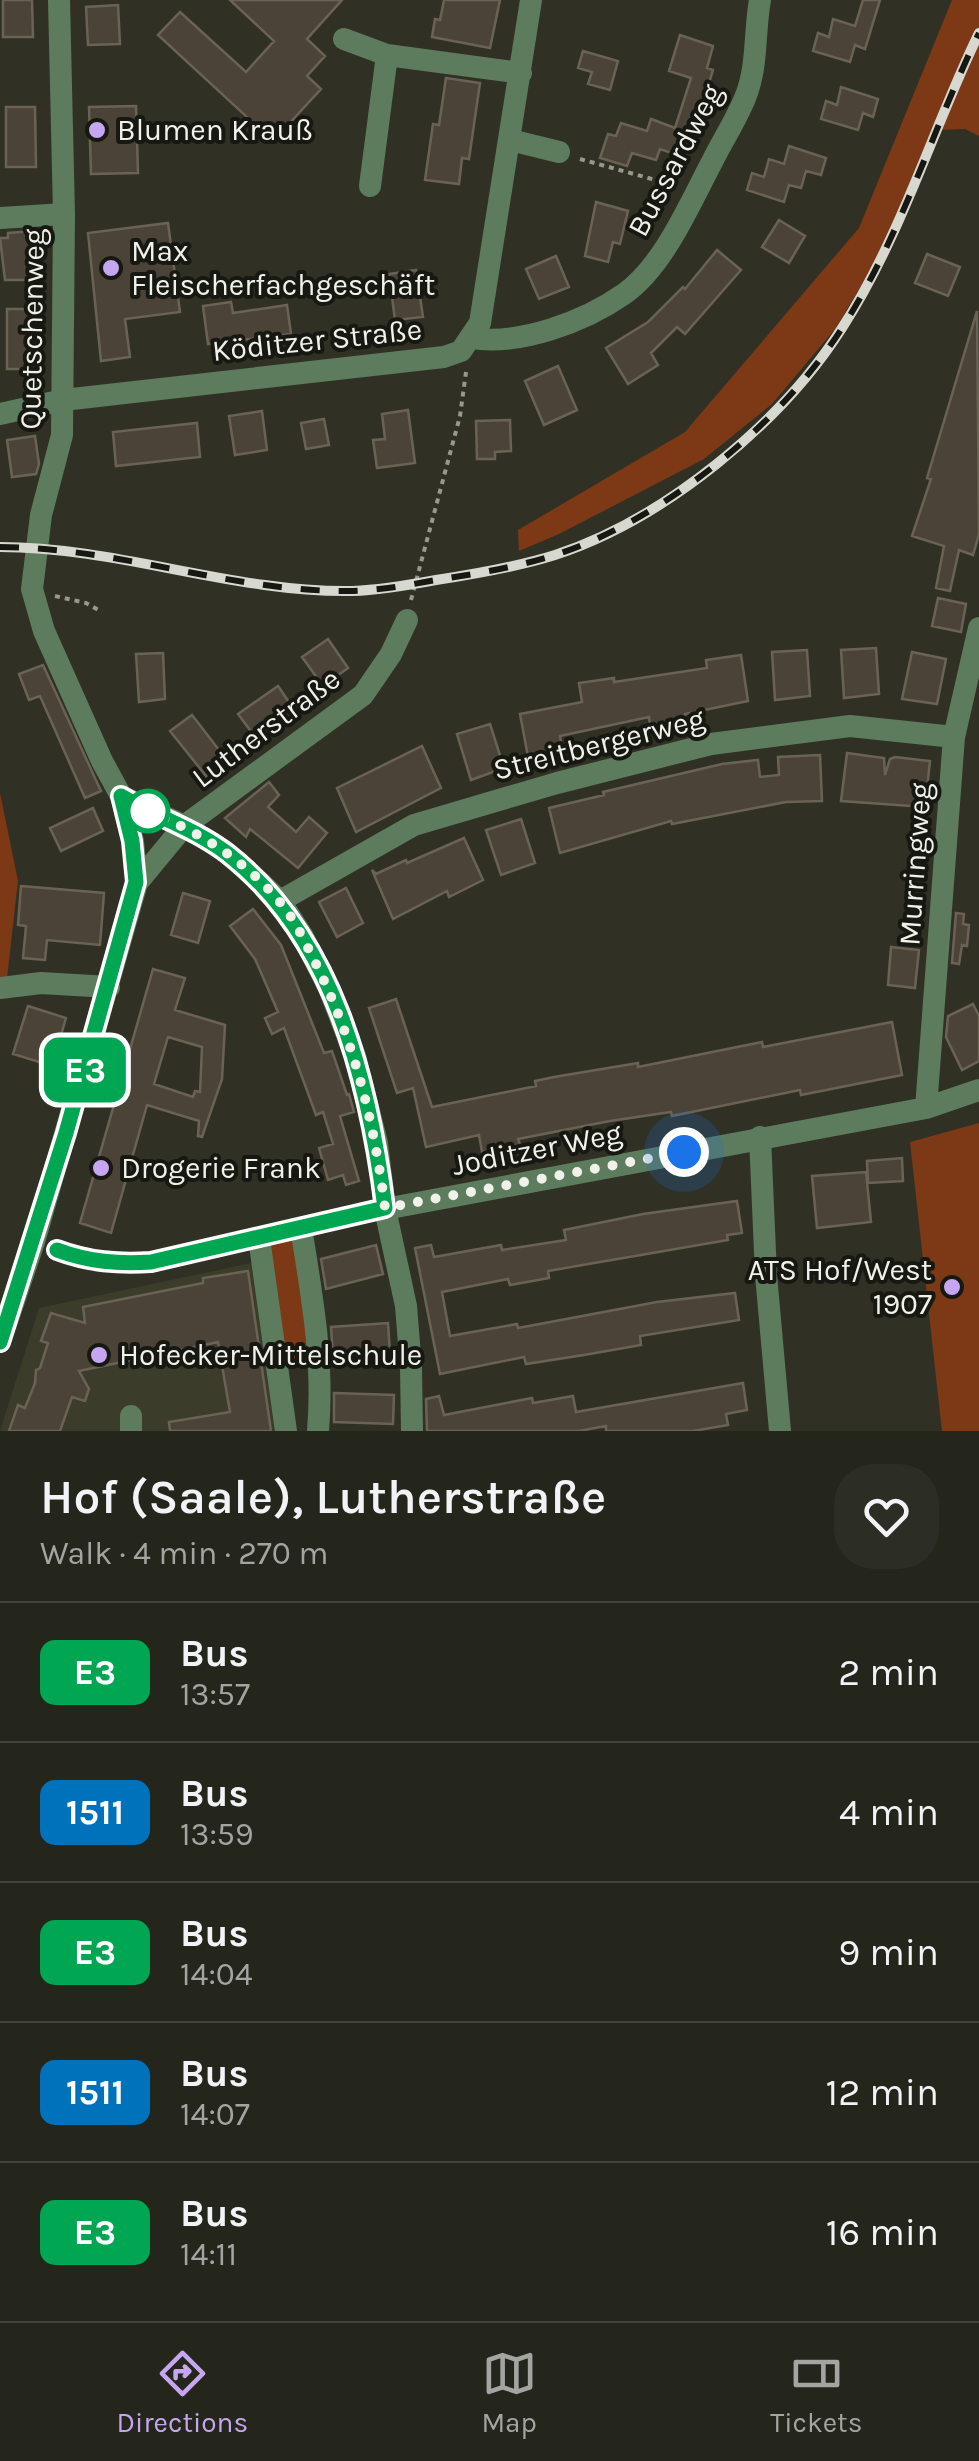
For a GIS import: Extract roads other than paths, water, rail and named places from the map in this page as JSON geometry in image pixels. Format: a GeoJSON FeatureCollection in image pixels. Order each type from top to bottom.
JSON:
{"type":"FeatureCollection","features":[{"type":"Feature","properties":{"kind":"street","name":"Quetschenweg"},"geometry":{"type":"LineString","coordinates":[[59,0],[64,214],[62,435],[41,515],[32,589],[44,631],[121,796]]}},
{"type":"Feature","properties":{"kind":"street"},"geometry":{"type":"LineString","coordinates":[[471,338],[480,324],[530,0]]}},
{"type":"Feature","properties":{"kind":"street","name":"Bussardweg"},"geometry":{"type":"LineString","coordinates":[[471,338],[512,340],[569,322],[625,293],[660,256],[746,97],[756,58],[755,28],[760,0]]}},
{"type":"Feature","properties":{"kind":"street"},"geometry":{"type":"LineString","coordinates":[[344,39],[387,54],[521,73]]}},
{"type":"Feature","properties":{"kind":"street"},"geometry":{"type":"LineString","coordinates":[[370,186],[387,54]]}},
{"type":"Feature","properties":{"kind":"street"},"geometry":{"type":"LineString","coordinates":[[510,140],[559,152]]}},
{"type":"Feature","properties":{"kind":"street"},"geometry":{"type":"LineString","coordinates":[[0,218],[64,214]]}},
{"type":"Feature","properties":{"kind":"street","name":"Köditzer Straße"},"geometry":{"type":"LineString","coordinates":[[0,414],[63,400],[444,357],[461,351],[471,338]]}},
{"type":"Feature","properties":{"kind":"street","name":"Lutherstraße"},"geometry":{"type":"LineString","coordinates":[[136,882],[184,826],[363,695],[391,654],[407,620]]}},
{"type":"Feature","properties":{"kind":"street","name":"Murringweg"},"geometry":{"type":"LineString","coordinates":[[926,1108],[954,737],[979,628]]}},
{"type":"Feature","properties":{"kind":"street","name":"Streitbergerweg"},"geometry":{"type":"LineString","coordinates":[[280,902],[414,825],[711,744],[850,726],[954,737]]}},
{"type":"Feature","properties":{"kind":"street"},"geometry":{"type":"LineString","coordinates":[[0,1342],[34,1242],[136,882],[132,841],[121,796]]}},
{"type":"Feature","properties":{"kind":"street","name":"Lutherstraße"},"geometry":{"type":"LineString","coordinates":[[121,796],[184,826],[226,852],[280,902],[329,988],[355,1056],[377,1143],[385,1208],[406,1306],[412,1368],[412,1431]]}},
{"type":"Feature","properties":{"kind":"street"},"geometry":{"type":"LineString","coordinates":[[0,988],[41,983],[109,987]]}},
{"type":"Feature","properties":{"kind":"street","name":"Joditzer Weg"},"geometry":{"type":"LineString","coordinates":[[385,1208],[926,1108],[979,1090]]}},
{"type":"Feature","properties":{"kind":"street"},"geometry":{"type":"LineString","coordinates":[[760,1137],[780,1431]]}},
{"type":"Feature","properties":{"kind":"street"},"geometry":{"type":"LineString","coordinates":[[301,1228],[322,1387],[318,1431]]}},
{"type":"Feature","properties":{"kind":"street"},"geometry":{"type":"LineString","coordinates":[[259,1238],[286,1431]]}},
{"type":"Feature","properties":{"kind":"railway"},"geometry":{"type":"LineString","coordinates":[[0,547],[89,554],[264,585],[353,591],[526,563],[596,539],[637,518],[677,493],[753,433],[817,364],[882,257],[979,33]]}},
{"type":"Feature","properties":{"kind":"place","name":"Blumen Krauß"},"geometry":{"type":"Point","coordinates":[97,130]}},
{"type":"Feature","properties":{"kind":"place","name":"Max Fleischerfachgeschäft"},"geometry":{"type":"Point","coordinates":[111,268]}},
{"type":"Feature","properties":{"kind":"place","name":"Drogerie Frank"},"geometry":{"type":"Point","coordinates":[101,1168]}},
{"type":"Feature","properties":{"kind":"place","name":"ATS Hof/West 1907"},"geometry":{"type":"Point","coordinates":[952,1287]}},
{"type":"Feature","properties":{"kind":"place","name":"Hofecker-Mittelschule"},"geometry":{"type":"Point","coordinates":[99,1355]}}]}
